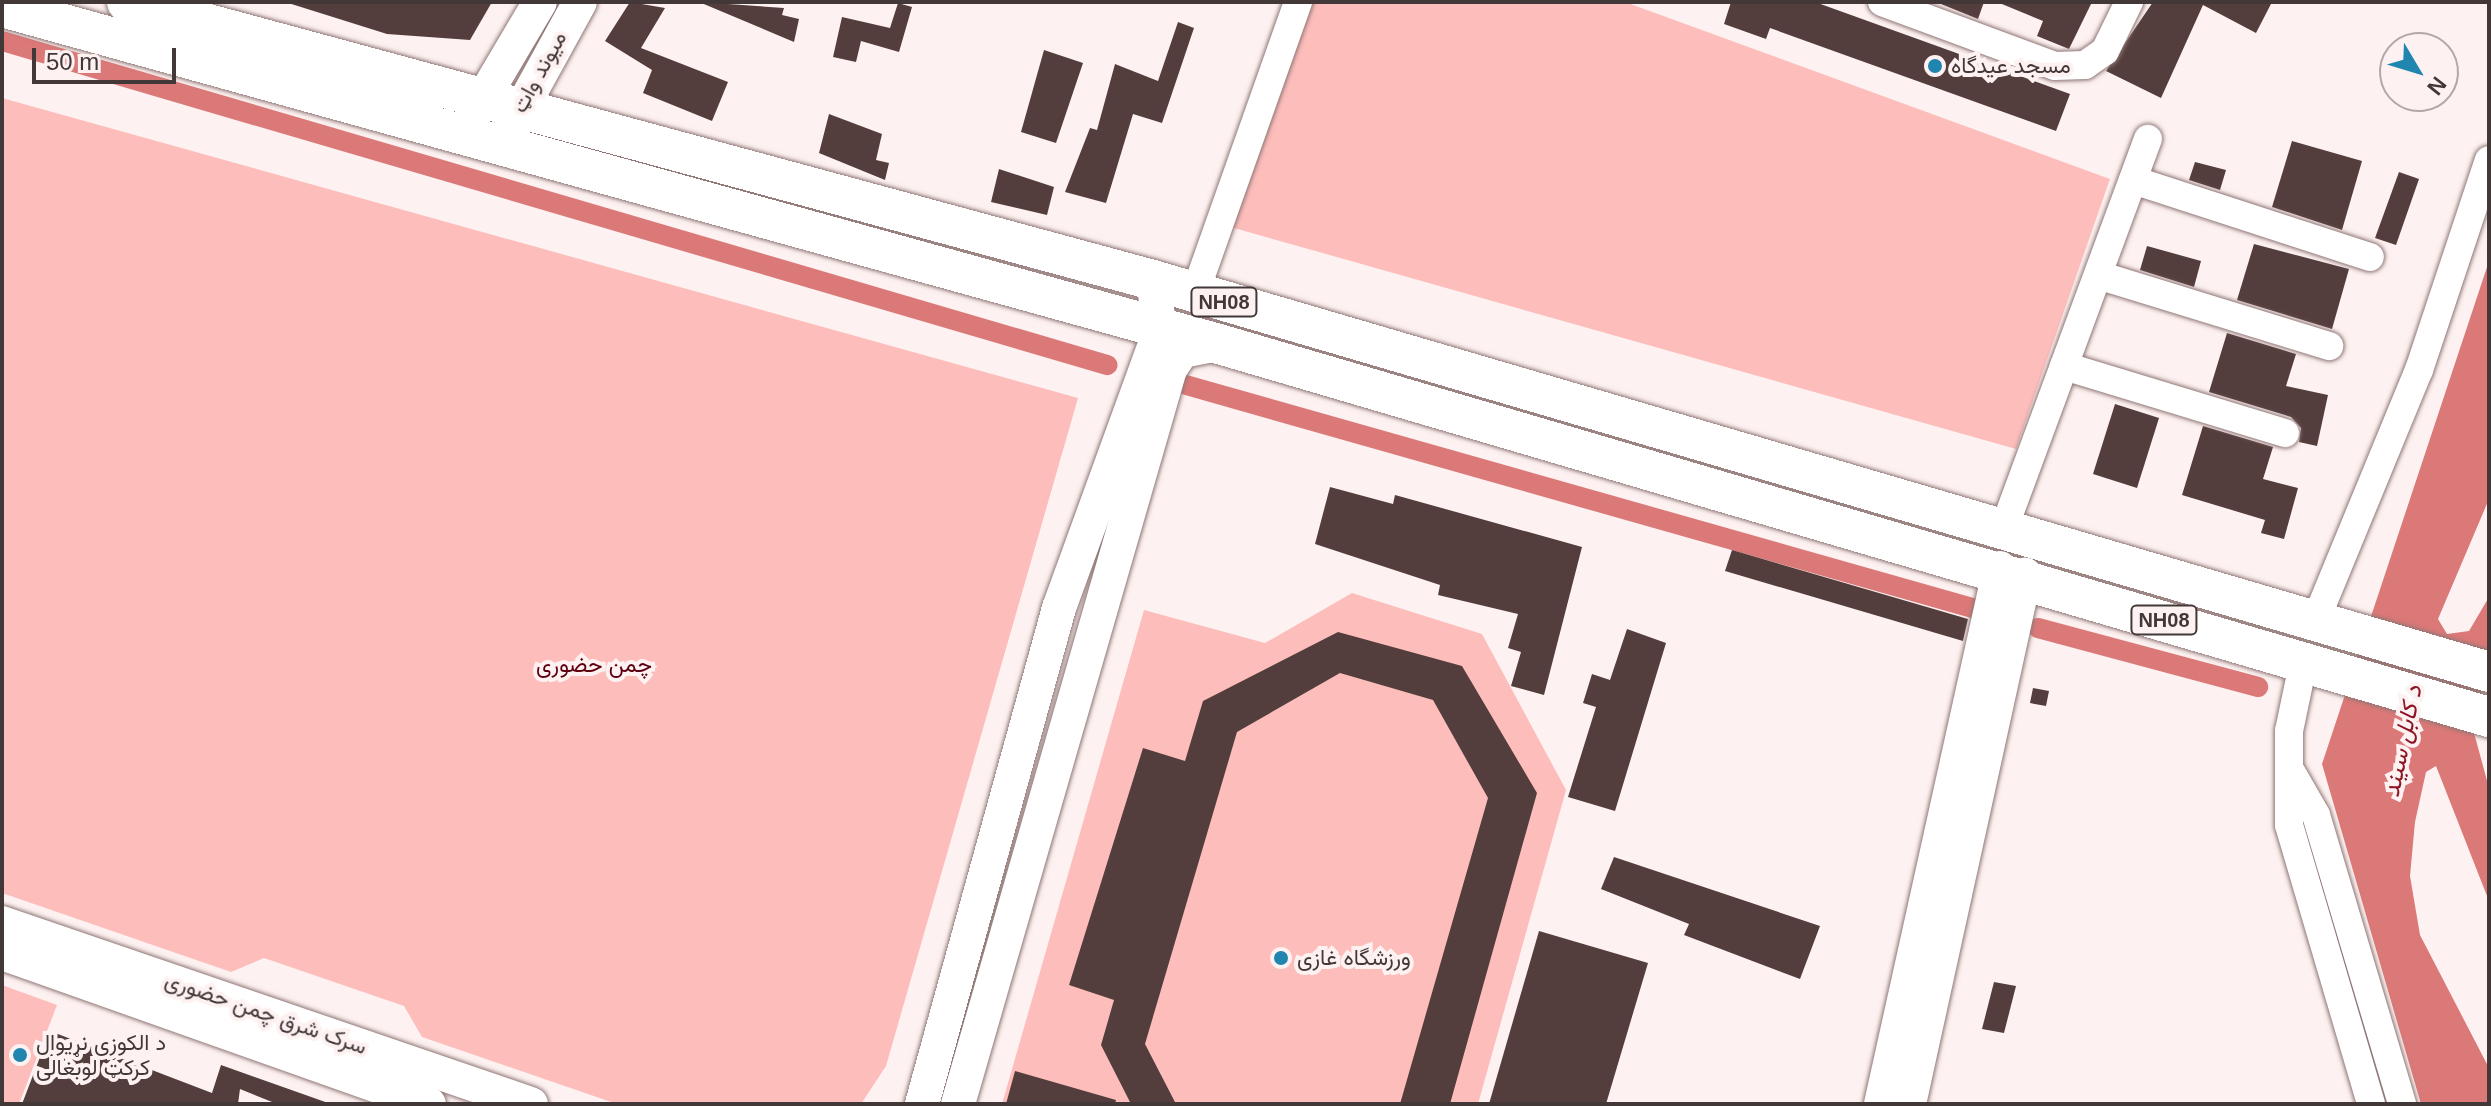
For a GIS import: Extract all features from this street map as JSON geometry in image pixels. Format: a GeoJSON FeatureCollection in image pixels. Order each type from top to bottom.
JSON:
{"type":"FeatureCollection","features":[{"type":"Feature","properties":{"kind":"highway","name":"NH08"},"geometry":{"type":"LineString","coordinates":[[127,2],[500,99],[1153,280],[2489,672]]}},
{"type":"Feature","properties":{"kind":"highway","name":"NH08"},"geometry":{"type":"LineString","coordinates":[[2,7],[1219,344],[2013,572],[2303,664],[2488,717]]}},
{"type":"Feature","properties":{"kind":"highway"},"geometry":{"type":"LineString","coordinates":[[1361,340],[1369,388]]}},
{"type":"Feature","properties":{"kind":"main road","name":"میوند واټ"},"geometry":{"type":"LineString","coordinates":[[504,145],[500,99],[540,2]]}},
{"type":"Feature","properties":{"kind":"main road","name":"میوند واټ"},"geometry":{"type":"LineString","coordinates":[[464,133],[500,99],[580,2]]}},
{"type":"Feature","properties":{"kind":"main road"},"geometry":{"type":"LineString","coordinates":[[922,1104],[1059,608],[1160,330],[1153,280]]}},
{"type":"Feature","properties":{"kind":"main road"},"geometry":{"type":"LineString","coordinates":[[958,1104],[1170,369],[1182,351],[1219,344]]}},
{"type":"Feature","properties":{"kind":"main road"},"geometry":{"type":"LineString","coordinates":[[1881,1104],[2013,572]]}},
{"type":"Feature","properties":{"kind":"main road"},"geometry":{"type":"LineString","coordinates":[[1909,1104],[2013,572]]}},
{"type":"Feature","properties":{"kind":"main road","name":"سرک شرق چمن حضوری"},"geometry":{"type":"LineString","coordinates":[[2,923],[531,1104]]}},
{"type":"Feature","properties":{"kind":"main road","name":"سرک شرق چمن حضوری"},"geometry":{"type":"LineString","coordinates":[[2,953],[429,1104]]}},
{"type":"Feature","properties":{"kind":"street"},"geometry":{"type":"LineString","coordinates":[[1195,293],[1298,2]]}},
{"type":"Feature","properties":{"kind":"street"},"geometry":{"type":"LineString","coordinates":[[1882,2],[2055,66],[2085,65],[2105,51],[2129,2]]}},
{"type":"Feature","properties":{"kind":"street"},"geometry":{"type":"LineString","coordinates":[[2004,528],[2148,139]]}},
{"type":"Feature","properties":{"kind":"street"},"geometry":{"type":"LineString","coordinates":[[2315,622],[2419,370],[2489,160]]}},
{"type":"Feature","properties":{"kind":"street"},"geometry":{"type":"LineString","coordinates":[[2133,180],[2370,257]]}},
{"type":"Feature","properties":{"kind":"street"},"geometry":{"type":"LineString","coordinates":[[2098,275],[2329,346]]}},
{"type":"Feature","properties":{"kind":"street"},"geometry":{"type":"LineString","coordinates":[[2064,366],[2285,433]]}},
{"type":"Feature","properties":{"kind":"street"},"geometry":{"type":"LineString","coordinates":[[2303,664],[2289,767],[2289,825],[2371,1104]]}},
{"type":"Feature","properties":{"kind":"street"},"geometry":{"type":"LineString","coordinates":[[2289,767],[2316,815],[2402,1104]]}},
{"type":"Feature","properties":{"kind":"green space"},"geometry":{"type":"Polygon","coordinates":[[[1312,2],[1625,2],[2110,179],[2016,449],[1227,226],[1312,2]]]}},
{"type":"Feature","properties":{"kind":"green space","name":"چمن حضوری"},"geometry":{"type":"Polygon","coordinates":[[[2,98],[1078,398],[886,1066],[861,1104],[617,1104],[422,1037],[404,1006],[264,958],[231,972],[2,893],[2,98]]]}},
{"type":"Feature","properties":{"kind":"green space","name":"ورزشگاه غازی"},"geometry":{"type":"Polygon","coordinates":[[[1352,593],[1482,634],[1566,790],[1478,1104],[1002,1104],[1144,610],[1265,643],[1352,593]]]}},
{"type":"Feature","properties":{"kind":"green space","name":"د الکوزی نړیوال کرکټ لوبغالی"},"geometry":{"type":"Polygon","coordinates":[[[2,985],[57,1005],[19,1104],[2,1104],[2,985]]]}},
{"type":"Feature","properties":{"kind":"water","name":"د کابل سيند"},"geometry":{"type":"Polygon","coordinates":[[[2489,261],[2489,499],[2438,619],[2447,634],[2469,631],[2489,597],[2489,660],[2473,729],[2489,788],[2489,901],[2436,766],[2426,772],[2415,822],[2410,876],[2420,935],[2489,1068],[2489,1104],[2421,1104],[2322,764],[2489,261]]]}},
{"type":"Feature","properties":{"kind":"building"},"geometry":{"type":"Polygon","coordinates":[[[285,2],[492,2],[470,40],[387,34],[285,2]]]}},
{"type":"Feature","properties":{"kind":"building"},"geometry":{"type":"Polygon","coordinates":[[[630,2],[665,8],[641,48],[728,82],[712,121],[643,93],[652,70],[605,41],[630,2]]]}},
{"type":"Feature","properties":{"kind":"building"},"geometry":{"type":"Polygon","coordinates":[[[699,2],[784,8],[782,15],[799,19],[794,42],[699,2]]]}},
{"type":"Feature","properties":{"kind":"building","name":"مسجد عیدگاه"},"geometry":{"type":"Polygon","coordinates":[[[1731,2],[1815,2],[2070,94],[2056,131],[1770,28],[1766,39],[1724,24],[1731,2]]]}},
{"type":"Feature","properties":{"kind":"building"},"geometry":{"type":"Polygon","coordinates":[[[1936,2],[1984,2],[1978,19],[1936,2]]]}},
{"type":"Feature","properties":{"kind":"building"},"geometry":{"type":"Polygon","coordinates":[[[1997,2],[2092,2],[2069,49],[2037,36],[2043,21],[1997,2]]]}},
{"type":"Feature","properties":{"kind":"building"},"geometry":{"type":"Polygon","coordinates":[[[2153,2],[2272,2],[2256,33],[2203,5],[2161,98],[2106,71],[2153,2]]]}},
{"type":"Feature","properties":{"kind":"building"},"geometry":{"type":"Polygon","coordinates":[[[898,3],[912,7],[899,52],[861,41],[856,62],[833,57],[842,17],[890,28],[898,3]]]}},
{"type":"Feature","properties":{"kind":"building"},"geometry":{"type":"Polygon","coordinates":[[[1178,22],[1194,28],[1162,123],[1133,114],[1106,203],[1065,192],[1090,128],[1097,130],[1115,64],[1158,81],[1178,22]]]}},
{"type":"Feature","properties":{"kind":"building"},"geometry":{"type":"Polygon","coordinates":[[[1044,50],[1083,63],[1056,143],[1021,132],[1044,50]]]}},
{"type":"Feature","properties":{"kind":"building"},"geometry":{"type":"Polygon","coordinates":[[[829,114],[882,134],[876,160],[889,163],[885,180],[819,153],[829,114]]]}},
{"type":"Feature","properties":{"kind":"building"},"geometry":{"type":"Polygon","coordinates":[[[2292,141],[2362,161],[2342,230],[2272,207],[2292,141]]]}},
{"type":"Feature","properties":{"kind":"building"},"geometry":{"type":"Polygon","coordinates":[[[2195,162],[2226,170],[2220,190],[2189,180],[2195,162]]]}},
{"type":"Feature","properties":{"kind":"building"},"geometry":{"type":"Polygon","coordinates":[[[999,169],[1054,187],[1047,215],[991,202],[999,169]]]}},
{"type":"Feature","properties":{"kind":"building"},"geometry":{"type":"Polygon","coordinates":[[[2399,172],[2419,179],[2396,245],[2375,238],[2399,172]]]}},
{"type":"Feature","properties":{"kind":"building"},"geometry":{"type":"Polygon","coordinates":[[[2254,244],[2349,269],[2332,329],[2237,300],[2254,244]]]}},
{"type":"Feature","properties":{"kind":"building"},"geometry":{"type":"Polygon","coordinates":[[[2147,246],[2201,261],[2194,287],[2140,270],[2147,246]]]}},
{"type":"Feature","properties":{"kind":"building"},"geometry":{"type":"Polygon","coordinates":[[[2227,333],[2296,354],[2286,386],[2328,395],[2317,446],[2299,442],[2301,428],[2291,417],[2209,392],[2227,333]]]}},
{"type":"Feature","properties":{"kind":"building"},"geometry":{"type":"Polygon","coordinates":[[[2115,404],[2159,418],[2137,488],[2093,474],[2115,404]]]}},
{"type":"Feature","properties":{"kind":"building"},"geometry":{"type":"Polygon","coordinates":[[[2203,426],[2273,447],[2263,479],[2298,488],[2284,539],[2261,533],[2265,520],[2182,495],[2203,426]]]}},
{"type":"Feature","properties":{"kind":"building"},"geometry":{"type":"Polygon","coordinates":[[[1330,487],[1393,504],[1395,495],[1582,547],[1544,695],[1511,686],[1521,652],[1508,648],[1518,614],[1438,595],[1440,585],[1315,544],[1330,487]]]}},
{"type":"Feature","properties":{"kind":"building"},"geometry":{"type":"Polygon","coordinates":[[[1732,550],[1968,619],[1963,641],[1725,571],[1732,550]]]}},
{"type":"Feature","properties":{"kind":"building"},"geometry":{"type":"Polygon","coordinates":[[[1627,629],[1666,643],[1615,811],[1568,797],[1596,707],[1583,703],[1592,674],[1610,680],[1627,629]]]}},
{"type":"Feature","properties":{"kind":"building"},"geometry":{"type":"Polygon","coordinates":[[[1338,632],[1462,666],[1537,793],[1450,1104],[1400,1104],[1488,798],[1433,700],[1340,673],[1237,732],[1145,1044],[1176,1104],[1131,1104],[1101,1045],[1114,1000],[1069,985],[1143,748],[1185,761],[1203,701],[1338,632]]]}},
{"type":"Feature","properties":{"kind":"building"},"geometry":{"type":"Polygon","coordinates":[[[2033,688],[2049,691],[2046,706],[2030,703],[2033,688]]]}},
{"type":"Feature","properties":{"kind":"building"},"geometry":{"type":"Polygon","coordinates":[[[1614,857],[1820,926],[1800,979],[1684,935],[1689,924],[1601,889],[1614,857]]]}},
{"type":"Feature","properties":{"kind":"building"},"geometry":{"type":"Polygon","coordinates":[[[1539,931],[1648,963],[1606,1104],[1489,1104],[1539,931]]]}},
{"type":"Feature","properties":{"kind":"building"},"geometry":{"type":"Polygon","coordinates":[[[1994,982],[2016,986],[2004,1033],[1982,1029],[1994,982]]]}},
{"type":"Feature","properties":{"kind":"building"},"geometry":{"type":"Polygon","coordinates":[[[50,1031],[212,1093],[221,1065],[331,1104],[277,1104],[240,1089],[238,1104],[22,1104],[50,1031]]]}},
{"type":"Feature","properties":{"kind":"building"},"geometry":{"type":"Polygon","coordinates":[[[1015,1071],[1116,1100],[1115,1104],[1006,1104],[1015,1071]]]}},
{"type":"Feature","properties":{"kind":"waterway"},"geometry":{"type":"LineString","coordinates":[[2,41],[1107,365]]}},
{"type":"Feature","properties":{"kind":"waterway"},"geometry":{"type":"LineString","coordinates":[[1186,385],[1983,611]]}},
{"type":"Feature","properties":{"kind":"waterway"},"geometry":{"type":"LineString","coordinates":[[2038,628],[2258,687]]}},
{"type":"Feature","properties":{"kind":"place","name":"مسجد عیدگاه"},"geometry":{"type":"Point","coordinates":[1935,66]}},
{"type":"Feature","properties":{"kind":"place","name":"ورزشگاه غازی"},"geometry":{"type":"Point","coordinates":[1281,958]}},
{"type":"Feature","properties":{"kind":"place","name":"د الکوزی نړیوال کرکټ لوبغالی"},"geometry":{"type":"Point","coordinates":[20,1055]}}]}
